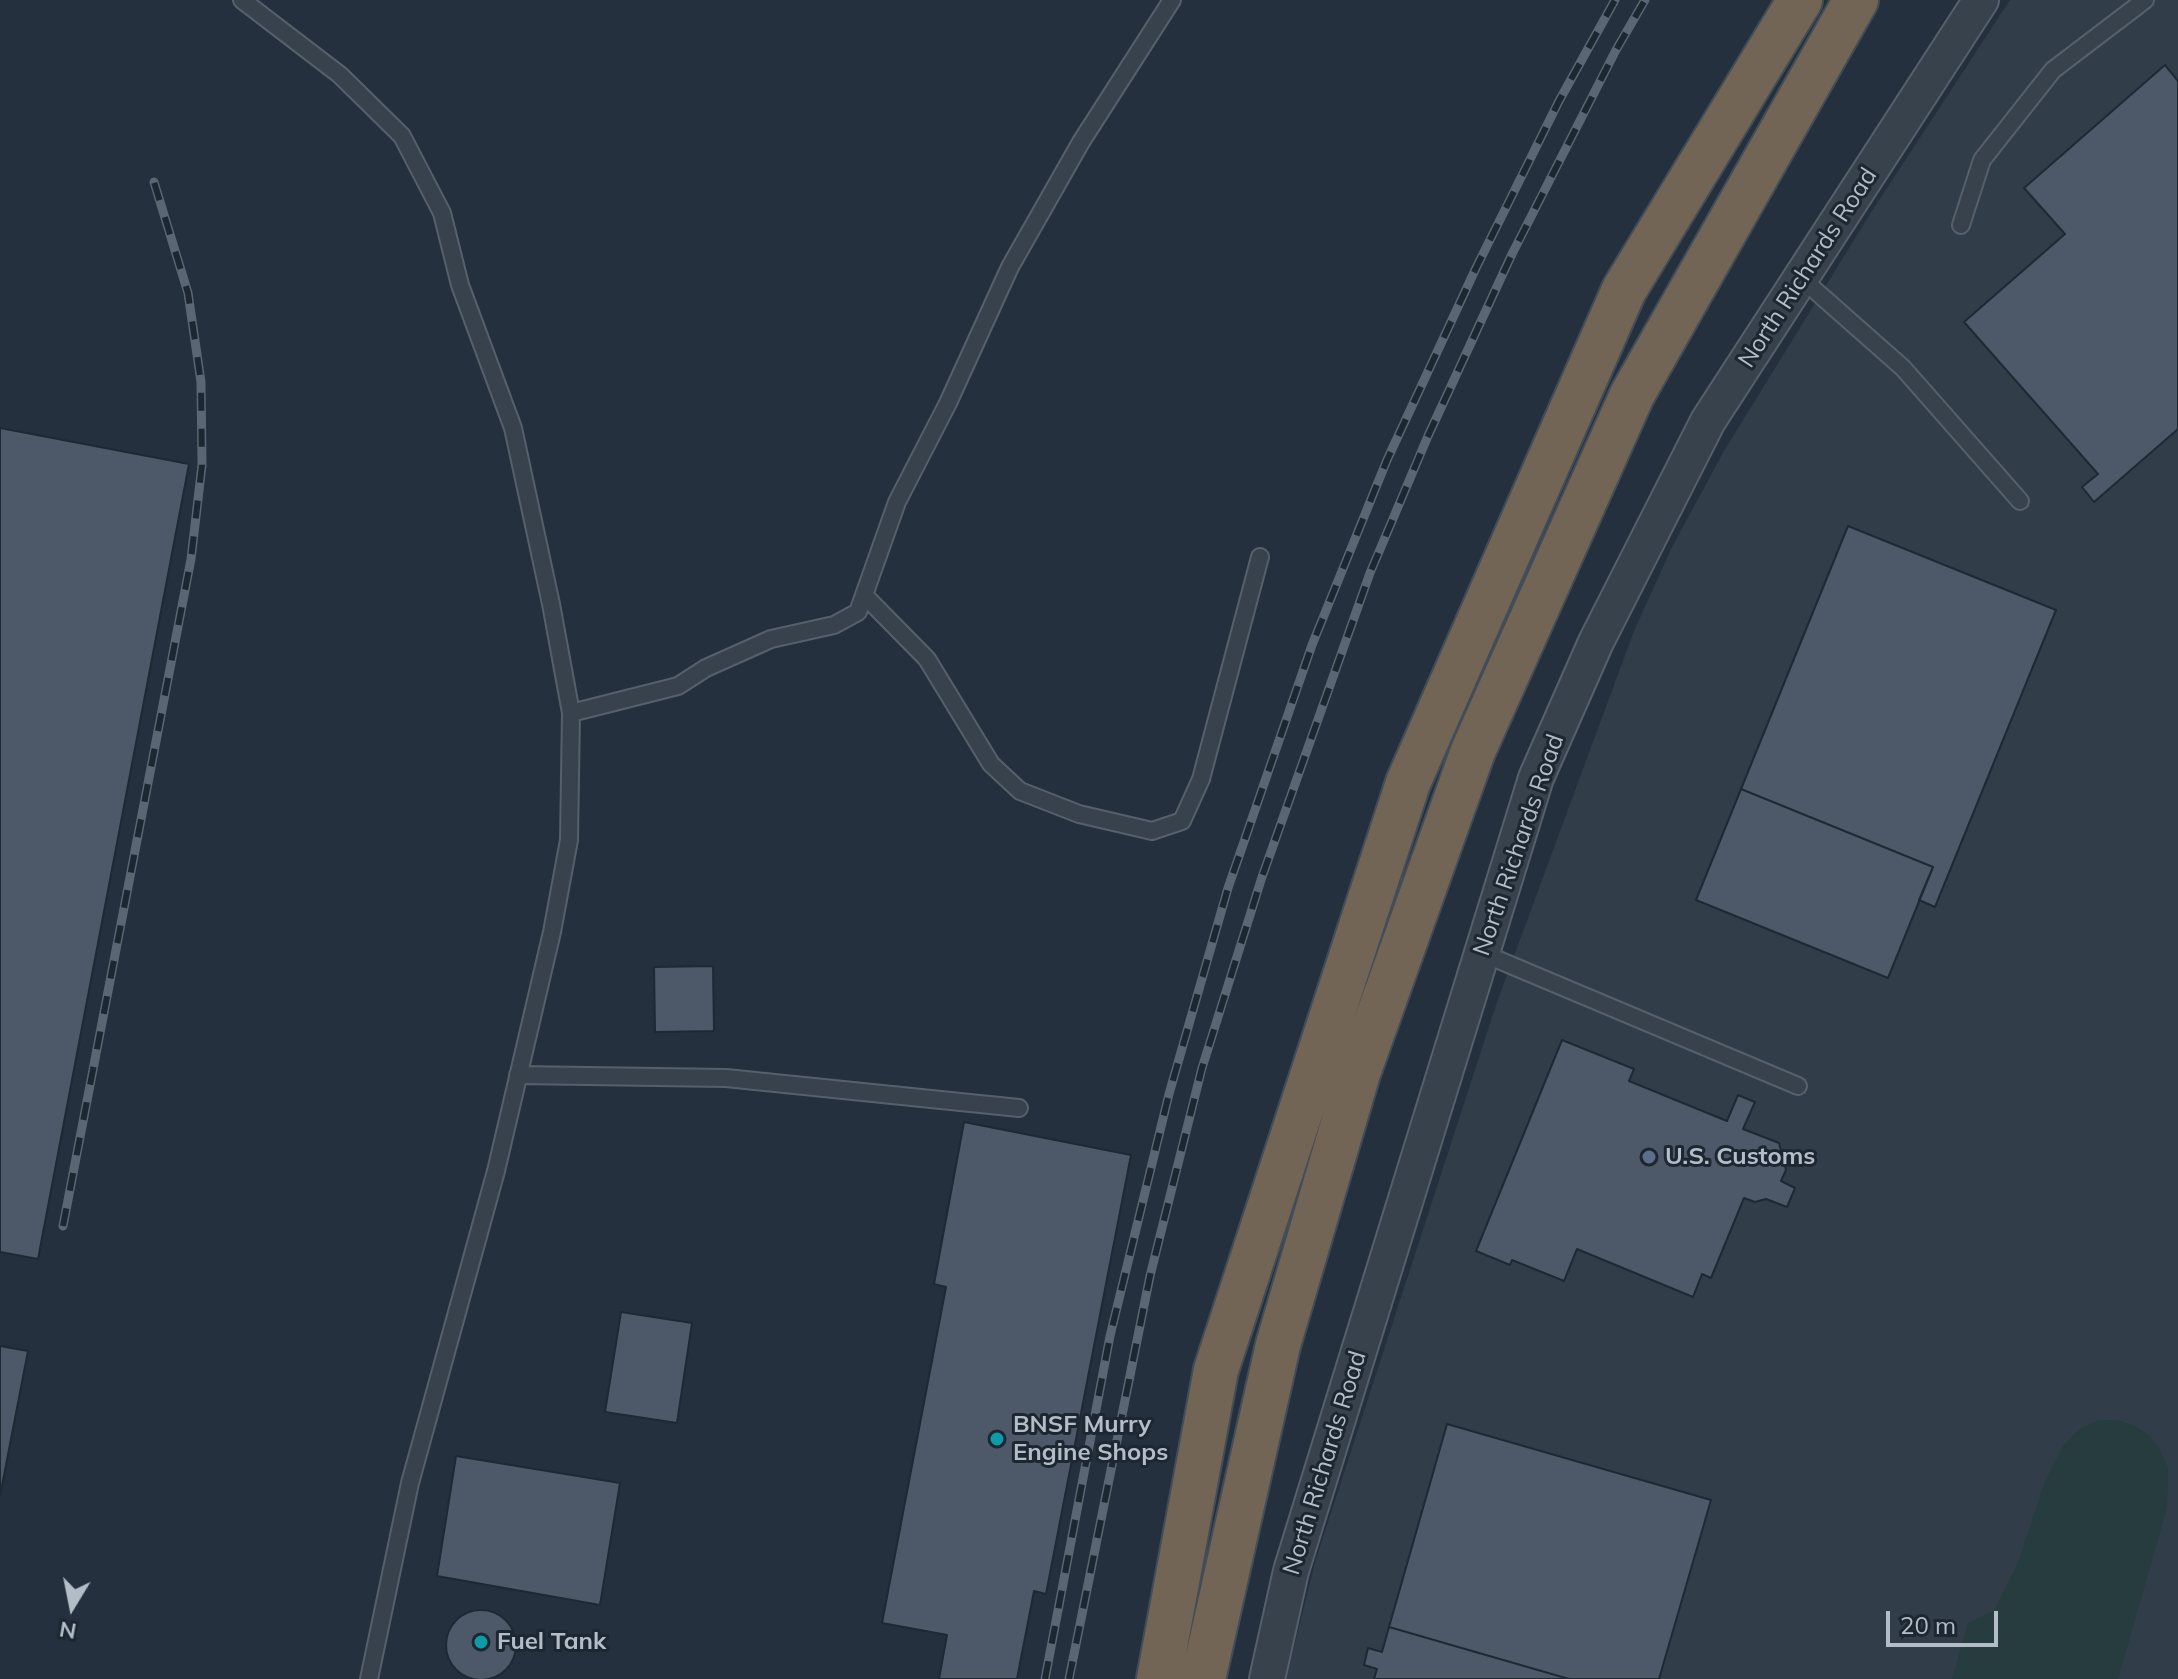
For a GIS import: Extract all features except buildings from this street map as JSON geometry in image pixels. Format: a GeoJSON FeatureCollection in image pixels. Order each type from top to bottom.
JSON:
{"type":"FeatureCollection","features":[{"type":"Feature","properties":{"kind":"highway"},"geometry":{"type":"LineString","coordinates":[[1159,1679],[1216,1370],[1408,783],[1624,290],[1800,0]]}},
{"type":"Feature","properties":{"kind":"highway"},"geometry":{"type":"LineString","coordinates":[[1203,1679],[1287,1315],[1358,1073],[1473,751],[1632,395],[1856,0]]}},
{"type":"Feature","properties":{"kind":"street","name":"North Richards Road"},"geometry":{"type":"LineString","coordinates":[[1267,1679],[1291,1571],[1536,778],[1596,642],[1708,421],[1981,0]]}},
{"type":"Feature","properties":{"kind":"lane"},"geometry":{"type":"LineString","coordinates":[[242,0],[340,75],[402,136],[442,213],[460,285],[513,428],[571,713],[569,840],[552,932],[496,1171],[410,1483],[369,1679]]}},
{"type":"Feature","properties":{"kind":"lane"},"geometry":{"type":"LineString","coordinates":[[571,713],[678,686],[706,668],[771,639],[834,625],[858,612],[897,502],[948,403],[1010,267],[1081,142],[1172,0]]}},
{"type":"Feature","properties":{"kind":"lane"},"geometry":{"type":"LineString","coordinates":[[1961,225],[1982,160],[2053,70],[2145,0]]}},
{"type":"Feature","properties":{"kind":"lane"},"geometry":{"type":"LineString","coordinates":[[1801,278],[1903,368],[2020,501]]}},
{"type":"Feature","properties":{"kind":"lane"},"geometry":{"type":"LineString","coordinates":[[864,595],[927,659],[991,764],[1020,791],[1079,814],[1152,831],[1182,821],[1201,779],[1260,557]]}},
{"type":"Feature","properties":{"kind":"lane"},"geometry":{"type":"LineString","coordinates":[[1482,953],[1798,1086]]}},
{"type":"Feature","properties":{"kind":"lane"},"geometry":{"type":"LineString","coordinates":[[518,1075],[726,1078],[1019,1108]]}},
{"type":"Feature","properties":{"kind":"shaded area"},"geometry":{"type":"Polygon","coordinates":[[[2010,0],[2178,0],[2178,1679],[1286,1679],[1316,1559],[1497,1002],[1634,631],[1672,547],[1724,451],[1870,214],[2010,0]]]}},
{"type":"Feature","properties":{"kind":"green space"},"geometry":{"type":"Polygon","coordinates":[[[2099,1420],[2117,1420],[2134,1425],[2149,1435],[2160,1449],[2168,1468],[2167,1508],[2118,1679],[1952,1679],[1968,1623],[1994,1610],[2017,1565],[2045,1481],[2063,1446],[2079,1429],[2099,1420]]]}},
{"type":"Feature","properties":{"kind":"railway"},"geometry":{"type":"LineString","coordinates":[[1045,1679],[1110,1336],[1169,1094],[1228,888],[1312,645],[1387,460],[1476,268],[1559,101],[1615,0]]}},
{"type":"Feature","properties":{"kind":"railway"},"geometry":{"type":"LineString","coordinates":[[1069,1679],[1150,1276],[1202,1068],[1262,877],[1370,573],[1428,436],[1512,254],[1616,50],[1645,0]]}},
{"type":"Feature","properties":{"kind":"railway"},"geometry":{"type":"LineString","coordinates":[[63,1226],[191,559],[202,465],[201,382],[188,293],[154,182]]}},
{"type":"Feature","properties":{"kind":"place","name":"U.S. Customs"},"geometry":{"type":"Point","coordinates":[1649,1157]}},
{"type":"Feature","properties":{"kind":"place","name":"BNSF Murry Engine Shops"},"geometry":{"type":"Point","coordinates":[997,1439]}},
{"type":"Feature","properties":{"kind":"place","name":"Fuel Tank"},"geometry":{"type":"Point","coordinates":[481,1642]}}]}
